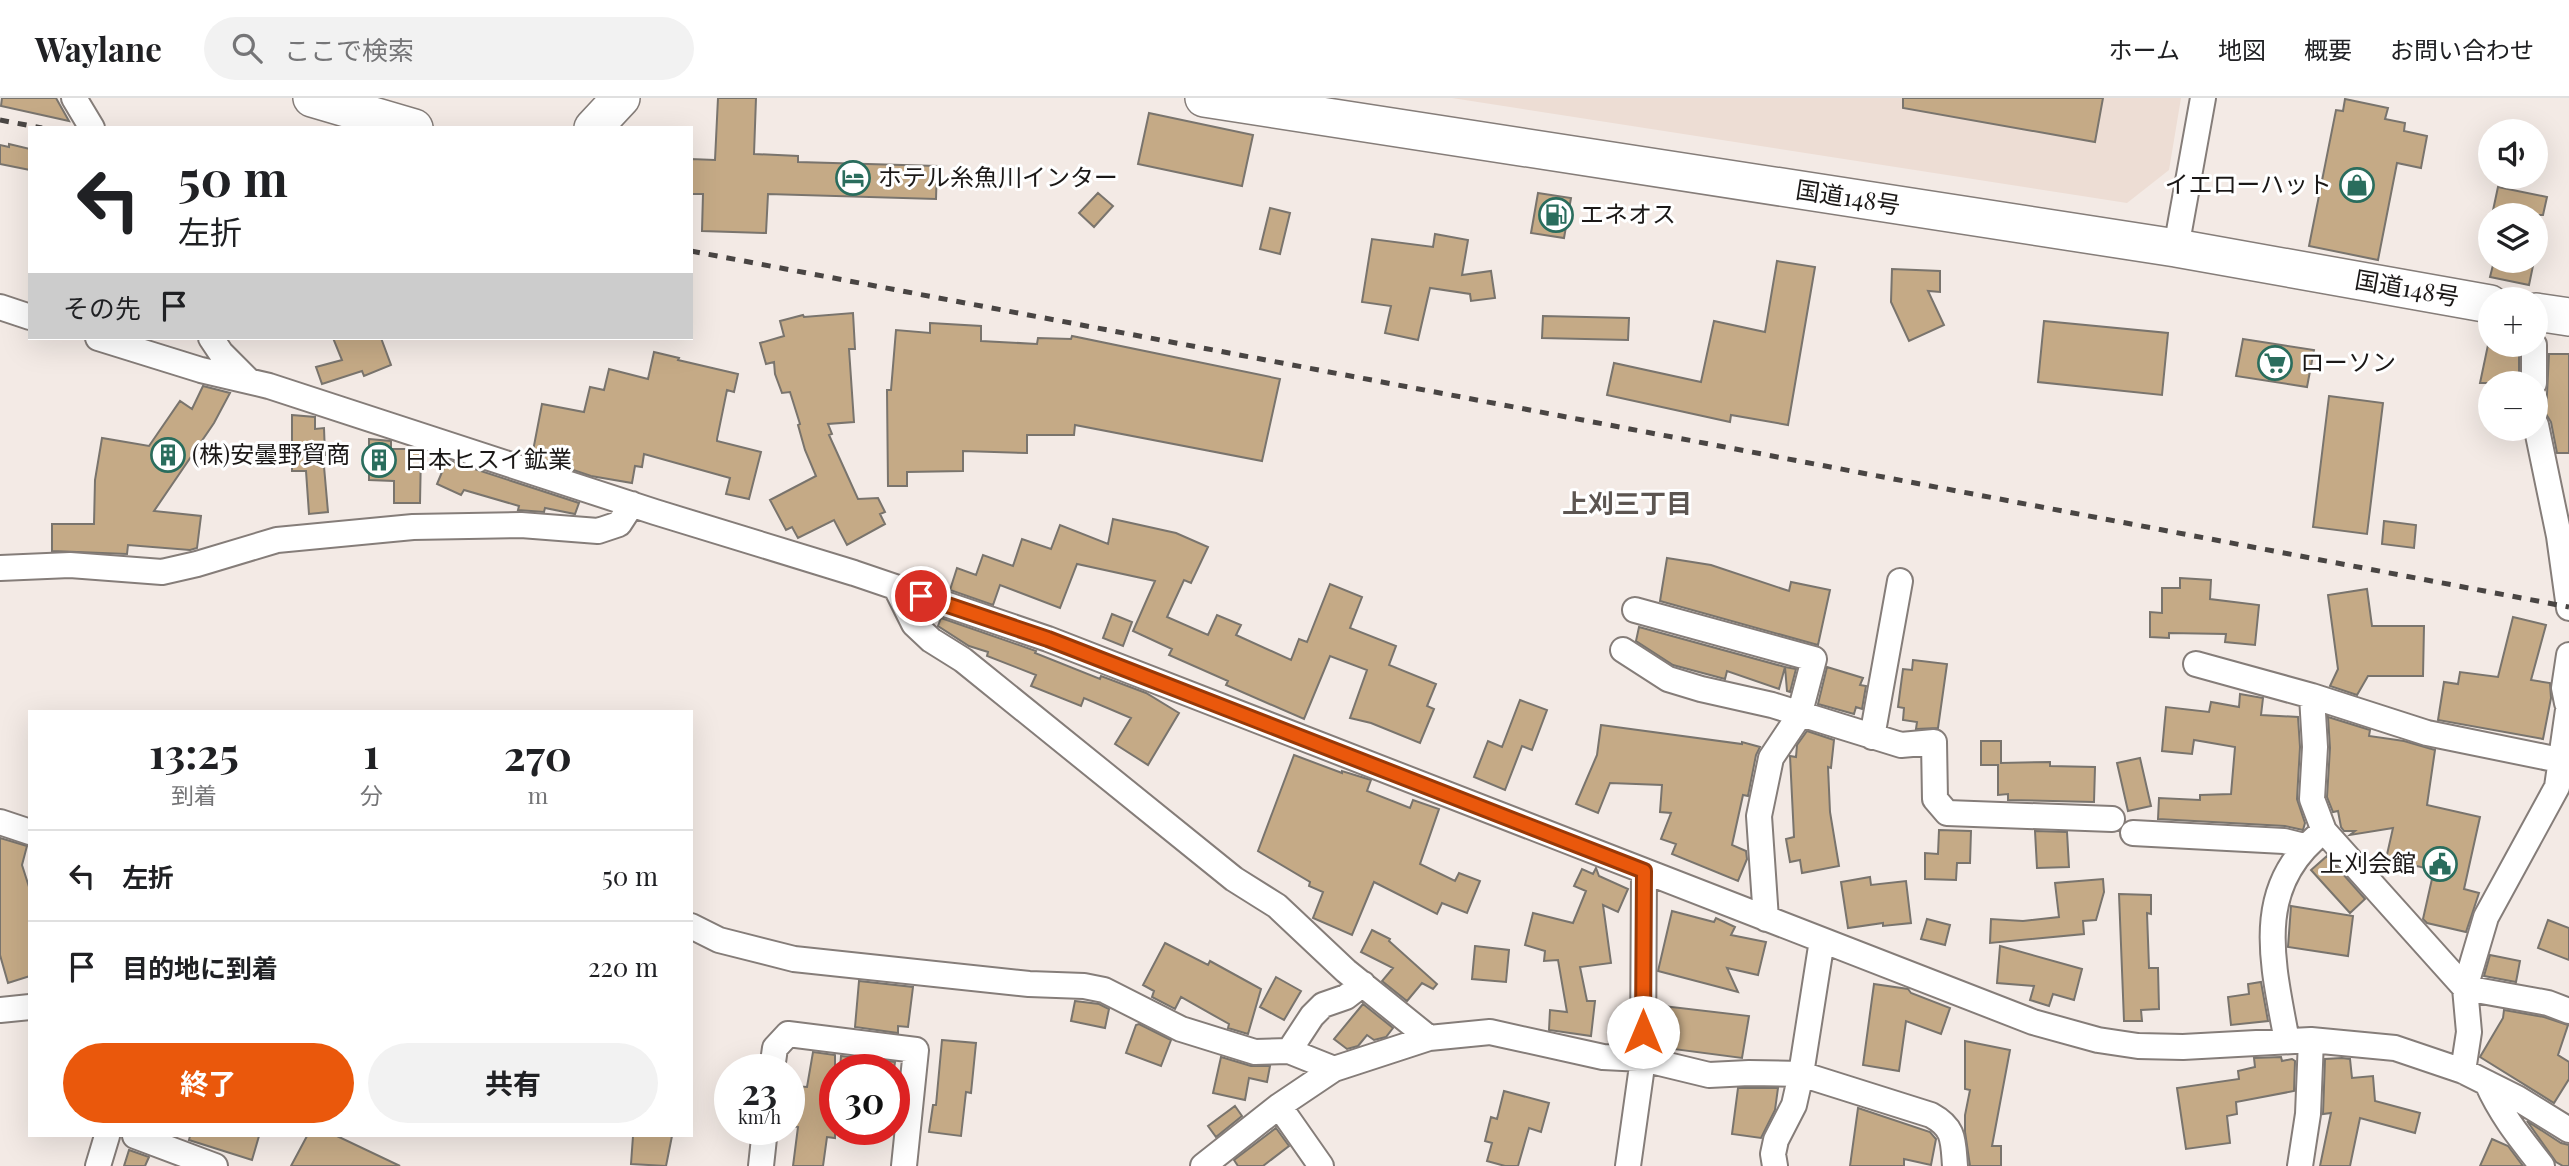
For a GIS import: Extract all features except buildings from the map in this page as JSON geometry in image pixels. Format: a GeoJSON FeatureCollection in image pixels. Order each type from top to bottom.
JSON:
{"type":"FeatureCollection","features":[{"type":"Feature","properties":{"kind":"highway"},"geometry":{"type":"LineString","coordinates":[[312,98],[407,126]]}},
{"type":"Feature","properties":{"kind":"highway"},"geometry":{"type":"LineString","coordinates":[[595,126],[621,98]]}},
{"type":"Feature","properties":{"kind":"highway","name":"国道148号"},"geometry":{"type":"LineString","coordinates":[[1204,98],[2176,248],[2478,302]]}},
{"type":"Feature","properties":{"kind":"highway"},"geometry":{"type":"LineString","coordinates":[[2548,314],[2569,317]]}},
{"type":"Feature","properties":{"kind":"street"},"geometry":{"type":"LineString","coordinates":[[74,98],[91,126]]}},
{"type":"Feature","properties":{"kind":"street"},"geometry":{"type":"LineString","coordinates":[[2176,248],[2203,98]]}},
{"type":"Feature","properties":{"kind":"street"},"geometry":{"type":"LineString","coordinates":[[0,307],[28,316]]}},
{"type":"Feature","properties":{"kind":"street"},"geometry":{"type":"LineString","coordinates":[[104,340],[201,370],[250,381],[1048,639],[2033,1022],[2098,1040],[2138,1046],[2299,1041],[2395,1048],[2463,1071],[2517,1098],[2569,1130]]}},
{"type":"Feature","properties":{"kind":"street"},"geometry":{"type":"LineString","coordinates":[[212,340],[221,353],[250,381]]}},
{"type":"Feature","properties":{"kind":"street"},"geometry":{"type":"LineString","coordinates":[[2539,441],[2559,536],[2569,608]]}},
{"type":"Feature","properties":{"kind":"street"},"geometry":{"type":"LineString","coordinates":[[0,568],[70,565],[162,572],[277,540],[413,527],[521,525],[598,531],[619,524],[632,504]]}},
{"type":"Feature","properties":{"kind":"street"},"geometry":{"type":"LineString","coordinates":[[1872,737],[1900,582]]}},
{"type":"Feature","properties":{"kind":"street"},"geometry":{"type":"LineString","coordinates":[[896,588],[914,624],[931,640],[963,660],[1234,879],[1277,906],[1363,984],[1429,1038]]}},
{"type":"Feature","properties":{"kind":"street"},"geometry":{"type":"LineString","coordinates":[[1635,610],[1814,659],[1800,716],[1771,758],[1759,816],[1766,919]]}},
{"type":"Feature","properties":{"kind":"street"},"geometry":{"type":"LineString","coordinates":[[1623,650],[1668,678],[1772,705],[1800,716],[1901,745],[1934,743],[1935,799],[1947,813],[2112,819]]}},
{"type":"Feature","properties":{"kind":"street"},"geometry":{"type":"LineString","coordinates":[[2463,1071],[2469,1032],[2465,988],[2486,917],[2563,791],[2559,760],[2568,703],[2564,688],[2569,655]]}},
{"type":"Feature","properties":{"kind":"street"},"geometry":{"type":"LineString","coordinates":[[2196,664],[2312,696],[2427,733],[2559,760]]}},
{"type":"Feature","properties":{"kind":"street"},"geometry":{"type":"LineString","coordinates":[[2312,696],[2315,747],[2312,799],[2324,831],[2465,988],[2548,1003],[2569,1011]]}},
{"type":"Feature","properties":{"kind":"street"},"geometry":{"type":"LineString","coordinates":[[0,822],[28,831]]}},
{"type":"Feature","properties":{"kind":"street"},"geometry":{"type":"LineString","coordinates":[[2300,1166],[2308,1114],[2299,1041],[2272,958],[2272,928],[2276,896],[2304,846],[2324,831]]}},
{"type":"Feature","properties":{"kind":"street"},"geometry":{"type":"LineString","coordinates":[[2133,832],[2284,842],[2304,846]]}},
{"type":"Feature","properties":{"kind":"street"},"geometry":{"type":"LineString","coordinates":[[1628,1166],[1643,1059],[1644,871]]}},
{"type":"Feature","properties":{"kind":"street"},"geometry":{"type":"LineString","coordinates":[[693,927],[719,940],[794,958],[1104,990],[1181,1030],[1255,1052],[1289,1051],[1334,1069]]}},
{"type":"Feature","properties":{"kind":"street"},"geometry":{"type":"LineString","coordinates":[[1775,1166],[1773,1154],[1776,1140],[1794,1105],[1801,1074],[1822,940]]}},
{"type":"Feature","properties":{"kind":"street"},"geometry":{"type":"LineString","coordinates":[[1289,1051],[1312,1016],[1324,1005],[1346,996],[1363,984]]}},
{"type":"Feature","properties":{"kind":"street"},"geometry":{"type":"LineString","coordinates":[[0,1010],[28,1007]]}},
{"type":"Feature","properties":{"kind":"street"},"geometry":{"type":"LineString","coordinates":[[1203,1166],[1279,1106],[1334,1069],[1429,1038],[1490,1032],[1603,1057],[1643,1059],[1709,1075],[1801,1074],[1931,1115],[1944,1122],[1953,1136],[1955,1166]]}},
{"type":"Feature","properties":{"kind":"street"},"geometry":{"type":"LineString","coordinates":[[774,1054],[775,1048],[788,1034],[916,1050],[904,1166]]}},
{"type":"Feature","properties":{"kind":"street"},"geometry":{"type":"LineString","coordinates":[[2487,1083],[2511,1128],[2542,1166]]}},
{"type":"Feature","properties":{"kind":"street"},"geometry":{"type":"LineString","coordinates":[[1279,1106],[1321,1166]]}},
{"type":"Feature","properties":{"kind":"street"},"geometry":{"type":"LineString","coordinates":[[98,1166],[107,1137]]}},
{"type":"Feature","properties":{"kind":"street"},"geometry":{"type":"LineString","coordinates":[[138,1137],[215,1166]]}},
{"type":"Feature","properties":{"kind":"street"},"geometry":{"type":"LineString","coordinates":[[761,1166],[763,1145]]}},
{"type":"Feature","properties":{"kind":"shaded area"},"geometry":{"type":"Polygon","coordinates":[[[1452,98],[2181,98],[2169,170],[2127,203],[1452,98]]]}},
{"type":"Feature","properties":{"kind":"railway"},"geometry":{"type":"LineString","coordinates":[[0,120],[32,126]]}},
{"type":"Feature","properties":{"kind":"railway"},"geometry":{"type":"LineString","coordinates":[[693,251],[2569,607]]}},
{"type":"Feature","properties":{"kind":"place","name":"ホテル糸魚川インター"},"geometry":{"type":"Point","coordinates":[853,178]}},
{"type":"Feature","properties":{"kind":"place","name":"イエローハット"},"geometry":{"type":"Point","coordinates":[2357,185]}},
{"type":"Feature","properties":{"kind":"place","name":"エネオス"},"geometry":{"type":"Point","coordinates":[1556,215]}},
{"type":"Feature","properties":{"kind":"place","name":"ローソン"},"geometry":{"type":"Point","coordinates":[2275,363]}},
{"type":"Feature","properties":{"kind":"place","name":"(株)安曇野貿商"},"geometry":{"type":"Point","coordinates":[168,455]}},
{"type":"Feature","properties":{"kind":"place","name":"日本ヒスイ鉱業"},"geometry":{"type":"Point","coordinates":[379,460]}},
{"type":"Feature","properties":{"kind":"place","name":"上刈会館"},"geometry":{"type":"Point","coordinates":[2440,864]}},
{"type":"Feature","properties":{"kind":"district","name":"上刈三丁目"},"geometry":{"type":"Point","coordinates":[1627,504]}},
{"type":"Feature","properties":{"kind":"route"},"geometry":{"type":"LineString","coordinates":[[921,596],[1048,639],[1644,871],[1643,1032]]}}]}
